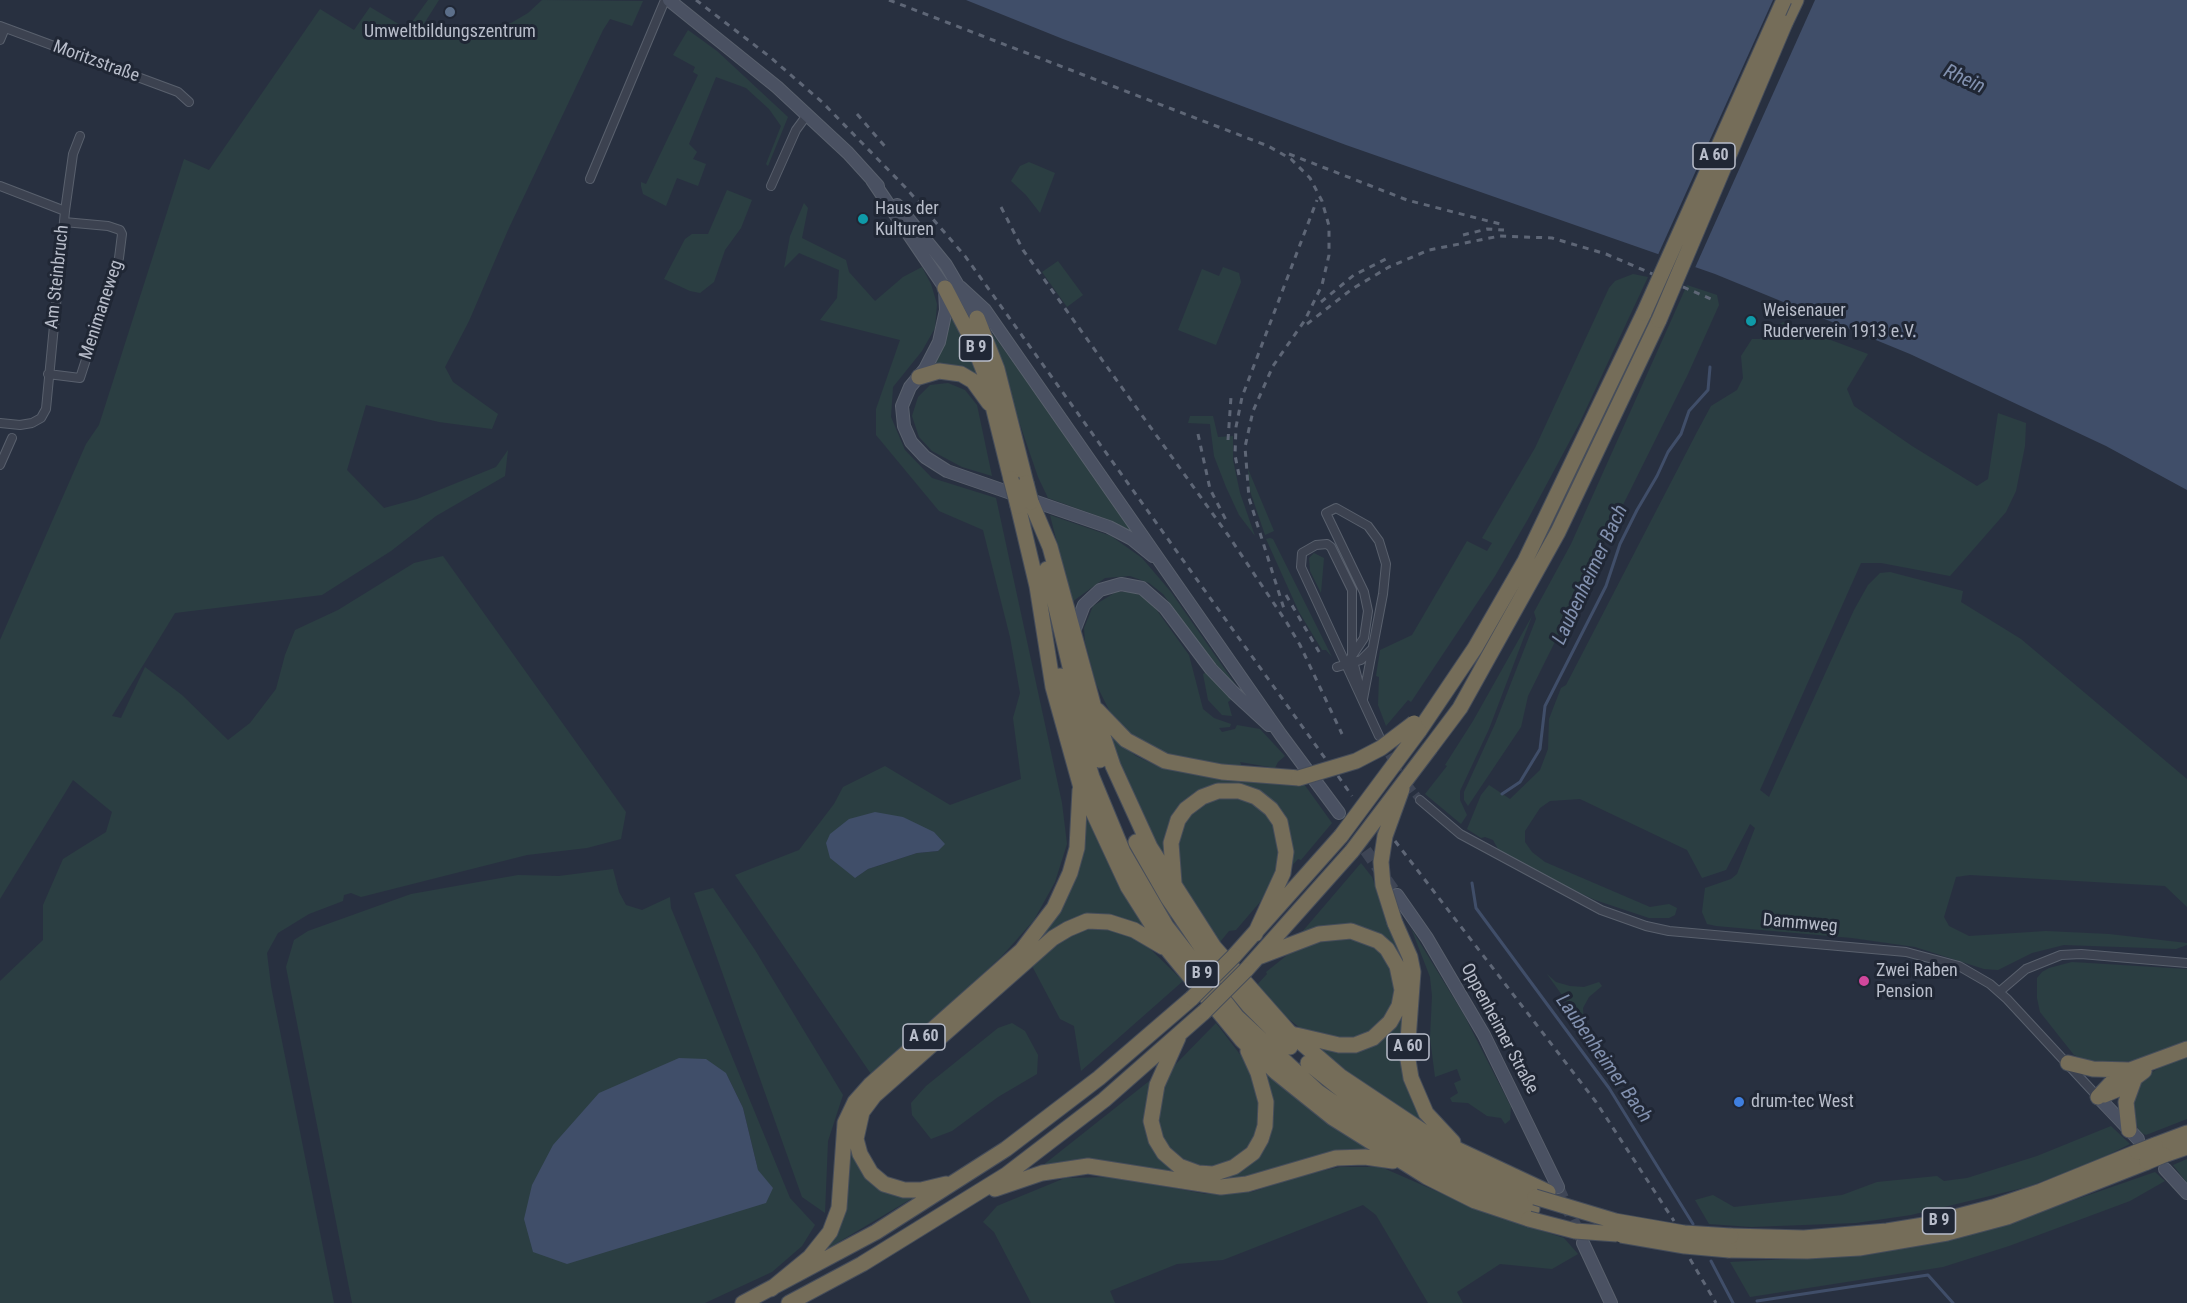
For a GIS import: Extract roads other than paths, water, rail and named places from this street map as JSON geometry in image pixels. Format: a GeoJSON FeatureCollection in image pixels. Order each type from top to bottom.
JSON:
{"type":"FeatureCollection","features":[{"type":"Feature","properties":{"kind":"highway","name":"A 60"},"geometry":{"type":"LineString","coordinates":[[743,1303],[876,1232],[957,1182],[1006,1149],[1074,1097],[1192,998],[1255,934],[1341,836],[1417,727],[1440,702],[1525,561],[1644,313],[1784,0]]}},
{"type":"Feature","properties":{"kind":"highway","name":"A 60"},"geometry":{"type":"LineString","coordinates":[[789,1303],[862,1264],[978,1194],[1095,1106],[1181,1033],[1260,956],[1352,851],[1402,789],[1460,708],[1558,532],[1659,320],[1796,0]]}},
{"type":"Feature","properties":{"kind":"highway","name":"B 9"},"geometry":{"type":"LineString","coordinates":[[953,287],[1029,507],[1071,671],[1105,772],[1150,869],[1204,951],[1273,1031],[1355,1102],[1407,1137],[1533,1203]]}},
{"type":"Feature","properties":{"kind":"highway","name":"B 9"},"geometry":{"type":"LineString","coordinates":[[977,318],[997,369],[1019,481]]}},
{"type":"Feature","properties":{"kind":"highway"},"geometry":{"type":"LineString","coordinates":[[919,377],[939,371],[961,374],[976,385],[996,413]]}},
{"type":"Feature","properties":{"kind":"highway","name":"B 9"},"geometry":{"type":"LineString","coordinates":[[1029,507],[1040,601],[1079,740],[1107,816],[1145,892],[1192,962],[1237,1017],[1266,1047],[1344,1111],[1388,1140],[1448,1174],[1533,1203],[1616,1227],[1684,1233],[1730,1243],[1807,1251],[1859,1248],[1936,1236],[2007,1217],[2138,1146],[2161,1156],[2187,1147]]}},
{"type":"Feature","properties":{"kind":"highway"},"geometry":{"type":"LineString","coordinates":[[1029,507],[1050,547],[1094,706],[1127,801],[1174,886],[1214,947],[1289,1032],[1328,1067],[1394,1113],[1466,1155],[1533,1203]]}},
{"type":"Feature","properties":{"kind":"highway"},"geometry":{"type":"LineString","coordinates":[[1040,601],[1055,697],[1080,784],[1128,887],[1168,950],[1242,1040],[1333,1118],[1400,1162],[1475,1201],[1533,1203],[1616,1227]]}},
{"type":"Feature","properties":{"kind":"highway"},"geometry":{"type":"LineString","coordinates":[[1094,706],[1126,740],[1165,761],[1232,774],[1299,778],[1356,761],[1417,727]]}},
{"type":"Feature","properties":{"kind":"highway","name":"A 60"},"geometry":{"type":"LineString","coordinates":[[771,1289],[819,1247],[834,1224],[840,1199],[843,1131],[847,1115],[855,1102],[871,1084],[1022,950],[1054,908],[1070,873],[1077,849],[1080,784]]}},
{"type":"Feature","properties":{"kind":"highway","name":"A 60"},"geometry":{"type":"LineString","coordinates":[[1402,789],[1385,836],[1381,862],[1383,885],[1410,957],[1413,972],[1407,1054],[1411,1078],[1426,1113],[1466,1155]]}},
{"type":"Feature","properties":{"kind":"highway","name":"A 60"},"geometry":{"type":"LineString","coordinates":[[1174,886],[1171,843],[1175,827],[1186,809],[1202,796],[1218,791],[1239,791],[1256,797],[1271,809],[1280,822],[1286,852],[1283,873],[1255,934]]}},
{"type":"Feature","properties":{"kind":"highway","name":"B 9"},"geometry":{"type":"LineString","coordinates":[[957,1182],[921,1190],[904,1190],[884,1184],[871,1173],[862,1159],[856,1139],[860,1118],[874,1095],[1053,938],[1074,926],[1094,920],[1118,923],[1168,950]]}},
{"type":"Feature","properties":{"kind":"highway"},"geometry":{"type":"LineString","coordinates":[[1260,956],[1319,934],[1351,930],[1378,941],[1387,949],[1397,966],[1402,990],[1399,1006],[1390,1022],[1373,1038],[1355,1045],[1339,1045],[1320,1043],[1289,1032]]}},
{"type":"Feature","properties":{"kind":"highway","name":"A 60"},"geometry":{"type":"LineString","coordinates":[[1181,1033],[1157,1085],[1151,1121],[1156,1140],[1164,1153],[1179,1166],[1198,1173],[1220,1172],[1240,1164],[1253,1153],[1264,1132],[1266,1112],[1264,1092],[1258,1073],[1242,1040]]}},
{"type":"Feature","properties":{"kind":"highway"},"geometry":{"type":"LineString","coordinates":[[2098,1096],[2112,1093],[2132,1075],[2152,1063],[2187,1049]]}},
{"type":"Feature","properties":{"kind":"highway"},"geometry":{"type":"LineString","coordinates":[[2068,1063],[2132,1075]]}},
{"type":"Feature","properties":{"kind":"highway"},"geometry":{"type":"LineString","coordinates":[[2132,1075],[2126,1102],[2138,1146]]}},
{"type":"Feature","properties":{"kind":"highway","name":"B 9"},"geometry":{"type":"LineString","coordinates":[[2161,1156],[2187,1133]]}},
{"type":"Feature","properties":{"kind":"highway"},"geometry":{"type":"LineString","coordinates":[[978,1194],[1042,1173],[1088,1166],[1221,1187],[1247,1184],[1336,1158],[1365,1157],[1400,1162]]}},
{"type":"Feature","properties":{"kind":"main road"},"geometry":{"type":"LineString","coordinates":[[667,0],[736,52],[807,115],[873,180],[977,318],[1004,338]]}},
{"type":"Feature","properties":{"kind":"main road"},"geometry":{"type":"LineString","coordinates":[[953,287],[985,310],[1281,735],[1339,813]]}},
{"type":"Feature","properties":{"kind":"main road"},"geometry":{"type":"LineString","coordinates":[[953,287],[946,310],[943,332],[931,361],[906,393],[902,413],[907,434],[925,457],[966,478],[1109,527],[1145,549],[1170,575]]}},
{"type":"Feature","properties":{"kind":"main road"},"geometry":{"type":"LineString","coordinates":[[1074,631],[1084,605],[1100,590],[1121,584],[1142,588],[1165,608],[1211,669],[1233,693],[1281,735]]}},
{"type":"Feature","properties":{"kind":"main road","name":"Oppenheimer Straße"},"geometry":{"type":"LineString","coordinates":[[1397,895],[1427,938],[1484,1035],[1558,1187]]}},
{"type":"Feature","properties":{"kind":"main road","name":"Dammweg"},"geometry":{"type":"LineString","coordinates":[[2098,1096],[2138,1146]]}},
{"type":"Feature","properties":{"kind":"main road"},"geometry":{"type":"LineString","coordinates":[[2161,1156],[2187,1193]]}},
{"type":"Feature","properties":{"kind":"main road"},"geometry":{"type":"LineString","coordinates":[[1583,1243],[1611,1303]]}},
{"type":"Feature","properties":{"kind":"street"},"geometry":{"type":"LineString","coordinates":[[590,179],[667,0]]}},
{"type":"Feature","properties":{"kind":"street"},"geometry":{"type":"LineString","coordinates":[[0,40],[2,27]]}},
{"type":"Feature","properties":{"kind":"street","name":"Moritzstraße"},"geometry":{"type":"LineString","coordinates":[[2,27],[178,92],[189,102]]}},
{"type":"Feature","properties":{"kind":"street"},"geometry":{"type":"LineString","coordinates":[[771,186],[796,129],[807,115]]}},
{"type":"Feature","properties":{"kind":"street","name":"Am Steinbruch"},"geometry":{"type":"LineString","coordinates":[[0,423],[20,425],[41,418],[46,409],[65,211],[73,154],[80,136]]}},
{"type":"Feature","properties":{"kind":"street"},"geometry":{"type":"LineString","coordinates":[[0,186],[65,211]]}},
{"type":"Feature","properties":{"kind":"street","name":"Menimaneweg"},"geometry":{"type":"LineString","coordinates":[[48,374],[80,378],[120,250],[120,230],[64,222]]}},
{"type":"Feature","properties":{"kind":"street"},"geometry":{"type":"LineString","coordinates":[[0,465],[12,438]]}},
{"type":"Feature","properties":{"kind":"street"},"geometry":{"type":"LineString","coordinates":[[1347,663],[1362,643],[1367,627],[1367,602],[1326,513],[1336,508],[1368,526],[1385,557],[1385,580],[1363,699]]}},
{"type":"Feature","properties":{"kind":"street"},"geometry":{"type":"LineString","coordinates":[[1363,699],[1351,676],[1347,663],[1352,590],[1331,547],[1327,544],[1316,545],[1302,553],[1301,567],[1347,663],[1363,699],[1379,736]]}},
{"type":"Feature","properties":{"kind":"street"},"geometry":{"type":"LineString","coordinates":[[1347,663],[1374,646]]}},
{"type":"Feature","properties":{"kind":"street","name":"Dammweg"},"geometry":{"type":"LineString","coordinates":[[1420,800],[1460,834],[1601,910],[1646,926],[1669,931],[1920,954],[1959,966],[1999,992],[2098,1096]]}},
{"type":"Feature","properties":{"kind":"street"},"geometry":{"type":"LineString","coordinates":[[1999,992],[2026,969],[2061,955],[2081,954],[2187,963]]}},
{"type":"Feature","properties":{"kind":"water","name":"Rhein"},"geometry":{"type":"Polygon","coordinates":[[[966,0],[2187,0],[2187,490],[2106,446],[1910,354],[1715,274],[1346,145],[1063,39],[966,0]]]}},
{"type":"Feature","properties":{"kind":"water"},"geometry":{"type":"Polygon","coordinates":[[[875,812],[903,817],[934,832],[945,844],[938,851],[917,853],[868,869],[855,878],[830,858],[826,843],[830,834],[849,819],[875,812]]]}},
{"type":"Feature","properties":{"kind":"water"},"geometry":{"type":"Polygon","coordinates":[[[679,1058],[706,1059],[726,1073],[743,1108],[758,1170],[773,1188],[766,1203],[567,1264],[533,1252],[524,1219],[532,1185],[553,1145],[599,1093],[679,1058]]]}},
{"type":"Feature","properties":{"kind":"waterway","name":"Laubenheimer Bach"},"geometry":{"type":"LineString","coordinates":[[1502,794],[1520,782],[1540,749],[1545,706],[1606,586],[1620,544],[1637,510],[1668,452],[1681,434],[1689,411],[1708,390],[1710,367]]}},
{"type":"Feature","properties":{"kind":"waterway","name":"Laubenheimer Bach"},"geometry":{"type":"LineString","coordinates":[[1472,883],[1476,908],[1609,1088],[1693,1224]]}},
{"type":"Feature","properties":{"kind":"waterway","name":"Laubenheimer Bach"},"geometry":{"type":"LineString","coordinates":[[1711,1261],[1733,1303]]}},
{"type":"Feature","properties":{"kind":"waterway"},"geometry":{"type":"LineString","coordinates":[[1757,1301],[1928,1275],[1953,1303]]}},
{"type":"Feature","properties":{"kind":"tunnel"},"geometry":{"type":"LineString","coordinates":[[1383,744],[1401,776],[1420,800]]}},
{"type":"Feature","properties":{"kind":"tunnel"},"geometry":{"type":"LineString","coordinates":[[1345,821],[1397,895]]}},
{"type":"Feature","properties":{"kind":"tunnel"},"geometry":{"type":"LineString","coordinates":[[1558,1187],[1581,1238]]}},
{"type":"Feature","properties":{"kind":"railway"},"geometry":{"type":"LineString","coordinates":[[696,0],[770,57],[822,102],[906,188],[965,256],[1327,761]]}},
{"type":"Feature","properties":{"kind":"railway"},"geometry":{"type":"LineString","coordinates":[[889,0],[1268,146],[1291,159],[1310,178],[1322,201],[1329,226],[1329,255],[1322,285],[1305,320],[1273,366],[1253,411],[1245,447],[1249,498],[1285,612]]}},
{"type":"Feature","properties":{"kind":"railway"},"geometry":{"type":"LineString","coordinates":[[857,114],[888,150]]}},
{"type":"Feature","properties":{"kind":"railway"},"geometry":{"type":"LineString","coordinates":[[1289,154],[1407,200],[1500,224]]}},
{"type":"Feature","properties":{"kind":"railway"},"geometry":{"type":"LineString","coordinates":[[1239,475],[1235,455],[1236,427],[1242,397],[1317,200]]}},
{"type":"Feature","properties":{"kind":"railway"},"geometry":{"type":"LineString","coordinates":[[1001,207],[1023,250],[1228,535],[1287,623],[1300,645],[1342,734]]}},
{"type":"Feature","properties":{"kind":"railway"},"geometry":{"type":"LineString","coordinates":[[1463,235],[1487,229],[1504,230]]}},
{"type":"Feature","properties":{"kind":"railway"},"geometry":{"type":"LineString","coordinates":[[1307,324],[1352,289],[1389,267],[1429,250],[1500,236],[1552,238],[1606,254],[1711,299]]}},
{"type":"Feature","properties":{"kind":"railway"},"geometry":{"type":"LineString","coordinates":[[1321,302],[1354,275],[1388,258]]}},
{"type":"Feature","properties":{"kind":"railway"},"geometry":{"type":"LineString","coordinates":[[1228,440],[1231,397]]}},
{"type":"Feature","properties":{"kind":"railway"},"geometry":{"type":"LineString","coordinates":[[1198,434],[1210,489],[1227,522]]}},
{"type":"Feature","properties":{"kind":"railway"},"geometry":{"type":"LineString","coordinates":[[1286,595],[1322,657]]}},
{"type":"Feature","properties":{"kind":"railway"},"geometry":{"type":"LineString","coordinates":[[1338,776],[1352,796]]}},
{"type":"Feature","properties":{"kind":"railway"},"geometry":{"type":"LineString","coordinates":[[1395,841],[1596,1102],[1674,1221]]}},
{"type":"Feature","properties":{"kind":"railway"},"geometry":{"type":"LineString","coordinates":[[1690,1259],[1716,1303]]}},
{"type":"Feature","properties":{"kind":"place","name":"Umweltbildungszentrum"},"geometry":{"type":"Point","coordinates":[450,12]}},
{"type":"Feature","properties":{"kind":"place","name":"Haus der Kulturen"},"geometry":{"type":"Point","coordinates":[863,219]}},
{"type":"Feature","properties":{"kind":"place","name":"Weisenauer Ruderverein 1913 e.V."},"geometry":{"type":"Point","coordinates":[1751,321]}},
{"type":"Feature","properties":{"kind":"place","name":"Zwei Raben Pension"},"geometry":{"type":"Point","coordinates":[1864,981]}},
{"type":"Feature","properties":{"kind":"place","name":"drum-tec West"},"geometry":{"type":"Point","coordinates":[1739,1102]}}]}
